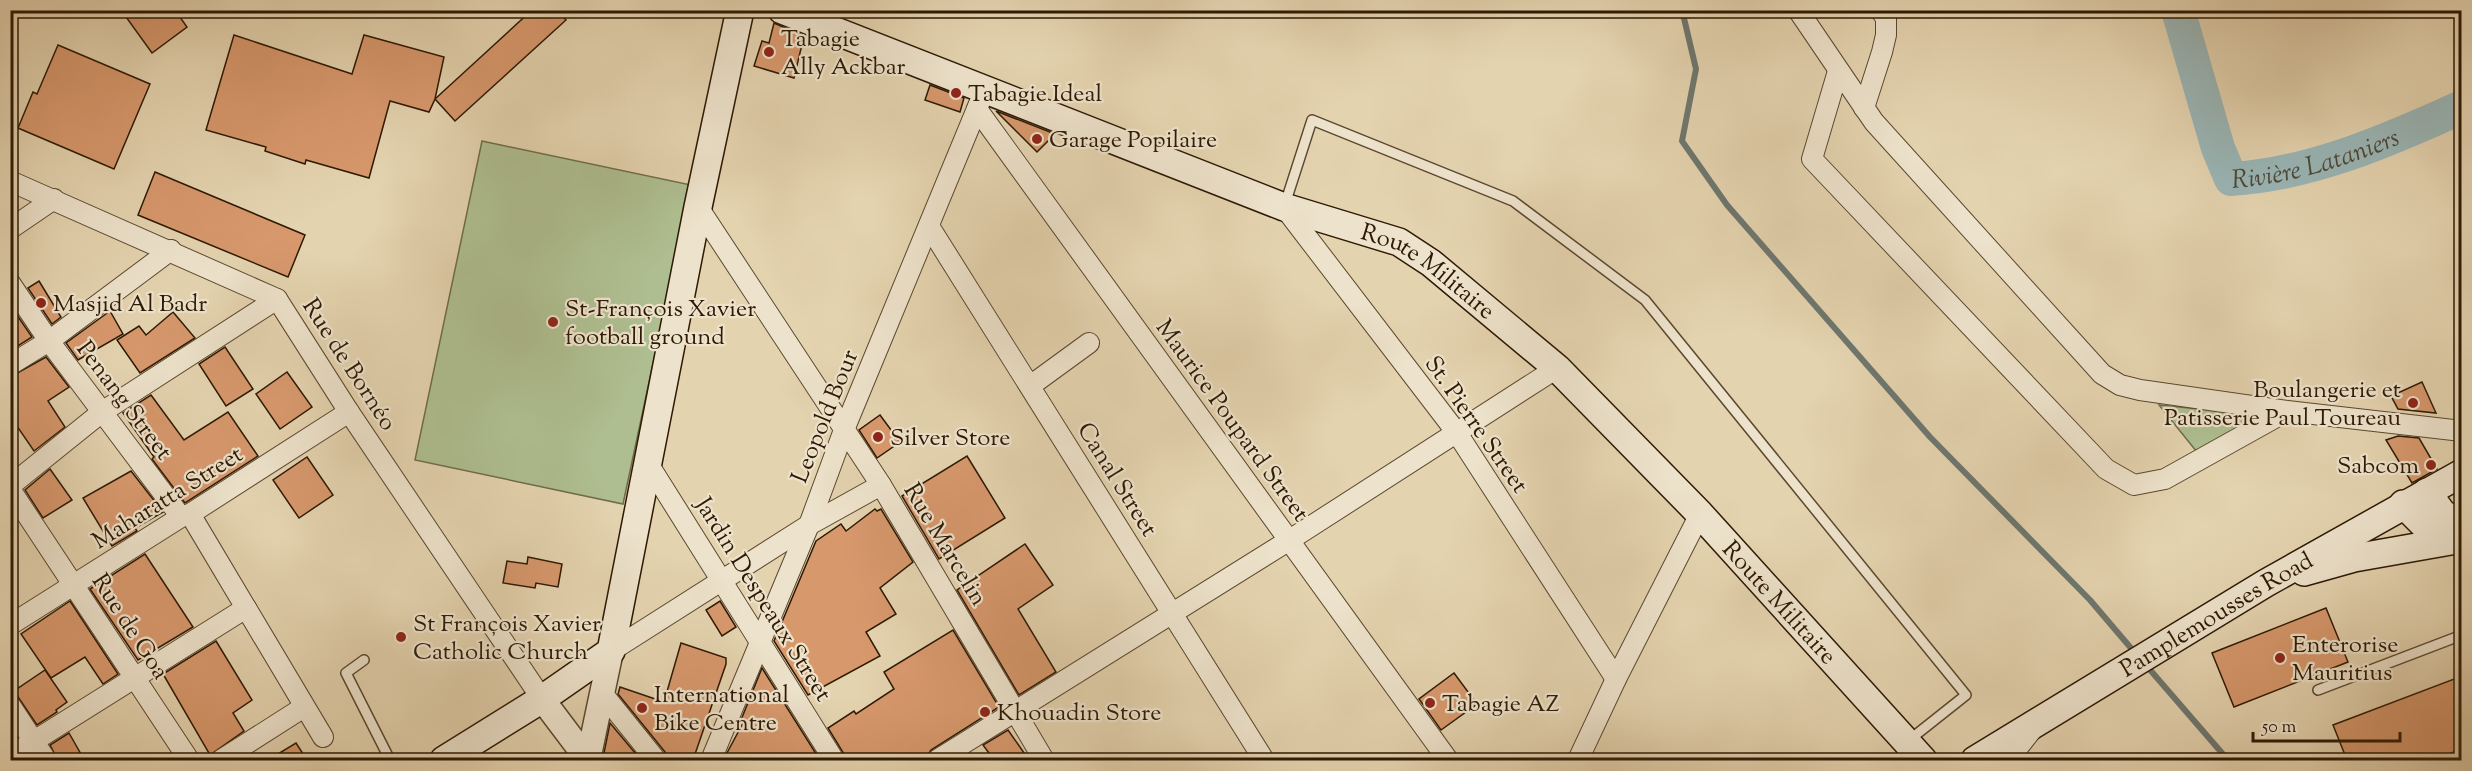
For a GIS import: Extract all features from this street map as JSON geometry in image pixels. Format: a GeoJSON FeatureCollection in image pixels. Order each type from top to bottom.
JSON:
{"type":"FeatureCollection","features":[{"type":"Feature","properties":{"kind":"main road"},"geometry":{"type":"LineString","coordinates":[[444,760],[542,699],[611,651],[698,207],[740,10]]}},
{"type":"Feature","properties":{"kind":"main road","name":"Route Militaire"},"geometry":{"type":"LineString","coordinates":[[782,10],[981,100],[1284,207],[1399,242],[1431,263],[1557,368],[1700,514],[1915,751]]}},
{"type":"Feature","properties":{"kind":"main road","name":"Pamplemousses Road"},"geometry":{"type":"LineString","coordinates":[[1975,760],[2266,583],[2403,504],[2462,473]]}},
{"type":"Feature","properties":{"kind":"main road"},"geometry":{"type":"LineString","coordinates":[[2427,492],[2456,534]]}},
{"type":"Feature","properties":{"kind":"main road"},"geometry":{"type":"LineString","coordinates":[[2403,504],[2428,529],[2456,534]]}},
{"type":"Feature","properties":{"kind":"main road"},"geometry":{"type":"LineString","coordinates":[[2266,583],[2354,558],[2456,534]]}},
{"type":"Feature","properties":{"kind":"street"},"geometry":{"type":"LineString","coordinates":[[1798,10],[1874,122],[2102,374],[2120,385],[2140,390],[2287,411],[2462,431]]}},
{"type":"Feature","properties":{"kind":"street"},"geometry":{"type":"LineString","coordinates":[[1864,108],[1886,35],[1886,18],[1880,10]]}},
{"type":"Feature","properties":{"kind":"street"},"geometry":{"type":"LineString","coordinates":[[1838,71],[1812,159],[2106,470],[2134,485],[2165,479],[2287,411]]}},
{"type":"Feature","properties":{"kind":"street","name":"Leopold Bour"},"geometry":{"type":"LineString","coordinates":[[711,760],[808,525],[844,430],[981,100]]}},
{"type":"Feature","properties":{"kind":"street","name":"Maurice Poupard Street"},"geometry":{"type":"LineString","coordinates":[[981,100],[1288,541],[1448,760]]}},
{"type":"Feature","properties":{"kind":"street","name":"Rue de Bornéo"},"geometry":{"type":"LineString","coordinates":[[10,182],[171,250],[277,299],[542,699]]}},
{"type":"Feature","properties":{"kind":"street"},"geometry":{"type":"LineString","coordinates":[[10,230],[54,199]]}},
{"type":"Feature","properties":{"kind":"street","name":"Rue Marcelin"},"geometry":{"type":"LineString","coordinates":[[698,207],[881,486],[1044,760]]}},
{"type":"Feature","properties":{"kind":"street","name":"St. Pierre Street"},"geometry":{"type":"LineString","coordinates":[[1284,207],[1457,433],[1616,679]]}},
{"type":"Feature","properties":{"kind":"street","name":"Canal Street"},"geometry":{"type":"LineString","coordinates":[[929,225],[1264,760]]}},
{"type":"Feature","properties":{"kind":"street"},"geometry":{"type":"LineString","coordinates":[[10,365],[49,341],[171,250]]}},
{"type":"Feature","properties":{"kind":"street","name":"Penang Street"},"geometry":{"type":"LineString","coordinates":[[10,282],[49,341],[102,412],[186,515],[246,608],[322,736]]}},
{"type":"Feature","properties":{"kind":"street"},"geometry":{"type":"LineString","coordinates":[[10,488],[102,412],[277,299]]}},
{"type":"Feature","properties":{"kind":"street"},"geometry":{"type":"LineString","coordinates":[[1030,386],[1089,343]]}},
{"type":"Feature","properties":{"kind":"street"},"geometry":{"type":"LineString","coordinates":[[937,760],[1288,541],[1557,368]]}},
{"type":"Feature","properties":{"kind":"street","name":"Maharatta Street"},"geometry":{"type":"LineString","coordinates":[[10,625],[350,412]]}},
{"type":"Feature","properties":{"kind":"street","name":"Jardin Despeaux Street"},"geometry":{"type":"LineString","coordinates":[[649,465],[834,760]]}},
{"type":"Feature","properties":{"kind":"street"},"geometry":{"type":"LineString","coordinates":[[588,760],[611,651],[808,525],[881,486]]}},
{"type":"Feature","properties":{"kind":"street","name":"Rue de Goa"},"geometry":{"type":"LineString","coordinates":[[10,488],[189,760]]}},
{"type":"Feature","properties":{"kind":"street"},"geometry":{"type":"LineString","coordinates":[[1578,760],[1616,679],[1700,514]]}},
{"type":"Feature","properties":{"kind":"street"},"geometry":{"type":"LineString","coordinates":[[10,756],[246,608]]}},
{"type":"Feature","properties":{"kind":"street"},"geometry":{"type":"LineString","coordinates":[[602,693],[656,760]]}},
{"type":"Feature","properties":{"kind":"street"},"geometry":{"type":"LineString","coordinates":[[542,699],[588,760]]}},
{"type":"Feature","properties":{"kind":"street"},"geometry":{"type":"LineString","coordinates":[[10,705],[46,760]]}},
{"type":"Feature","properties":{"kind":"street"},"geometry":{"type":"LineString","coordinates":[[221,760],[304,707]]}},
{"type":"Feature","properties":{"kind":"street"},"geometry":{"type":"LineString","coordinates":[[2008,760],[2040,719]]}},
{"type":"Feature","properties":{"kind":"lane"},"geometry":{"type":"LineString","coordinates":[[1284,207],[1312,120],[1513,201],[1645,300],[1966,695],[1915,751]]}},
{"type":"Feature","properties":{"kind":"lane"},"geometry":{"type":"LineString","coordinates":[[2318,690],[2462,635]]}},
{"type":"Feature","properties":{"kind":"lane"},"geometry":{"type":"LineString","coordinates":[[364,660],[346,673],[390,760]]}},
{"type":"Feature","properties":{"kind":"green space","name":"St-François Xavier football ground"},"geometry":{"type":"Polygon","coordinates":[[[482,141],[691,185],[623,504],[415,460],[482,141]]]}},
{"type":"Feature","properties":{"kind":"green space"},"geometry":{"type":"Polygon","coordinates":[[[2159,405],[2249,414],[2257,419],[2201,457],[2159,405]]]}},
{"type":"Feature","properties":{"kind":"building"},"geometry":{"type":"Polygon","coordinates":[[[121,10],[175,10],[187,27],[152,53],[121,10]]]}},
{"type":"Feature","properties":{"kind":"building"},"geometry":{"type":"Polygon","coordinates":[[[532,10],[557,10],[566,20],[455,121],[435,99],[532,10]]]}},
{"type":"Feature","properties":{"kind":"building"},"geometry":{"type":"Polygon","coordinates":[[[774,23],[804,36],[794,78],[754,66],[762,41],[769,43],[774,23]]]}},
{"type":"Feature","properties":{"kind":"building"},"geometry":{"type":"Polygon","coordinates":[[[234,35],[352,74],[364,35],[444,57],[435,99],[429,112],[390,101],[369,178],[306,160],[305,164],[265,151],[266,147],[206,130],[234,35]]]}},
{"type":"Feature","properties":{"kind":"building"},"geometry":{"type":"Polygon","coordinates":[[[58,45],[150,84],[114,169],[18,128],[33,92],[37,94],[58,45]]]}},
{"type":"Feature","properties":{"kind":"building"},"geometry":{"type":"Polygon","coordinates":[[[930,85],[964,98],[960,112],[925,100],[930,85]]]}},
{"type":"Feature","properties":{"kind":"building"},"geometry":{"type":"Polygon","coordinates":[[[996,111],[1055,134],[1037,152],[996,111]]]}},
{"type":"Feature","properties":{"kind":"building"},"geometry":{"type":"Polygon","coordinates":[[[155,172],[305,235],[288,277],[138,215],[155,172]]]}},
{"type":"Feature","properties":{"kind":"building","name":"Masjid Al Badr"},"geometry":{"type":"Polygon","coordinates":[[[39,281],[61,317],[52,324],[28,288],[39,281]]]}},
{"type":"Feature","properties":{"kind":"building"},"geometry":{"type":"Polygon","coordinates":[[[10,305],[32,337],[10,351],[10,305]]]}},
{"type":"Feature","properties":{"kind":"building"},"geometry":{"type":"Polygon","coordinates":[[[110,311],[123,334],[78,360],[66,343],[110,311]]]}},
{"type":"Feature","properties":{"kind":"building"},"geometry":{"type":"Polygon","coordinates":[[[173,312],[195,338],[140,373],[117,340],[139,326],[146,335],[173,312]]]}},
{"type":"Feature","properties":{"kind":"building"},"geometry":{"type":"Polygon","coordinates":[[[225,347],[253,389],[226,406],[199,364],[225,347]]]}},
{"type":"Feature","properties":{"kind":"building"},"geometry":{"type":"Polygon","coordinates":[[[46,357],[69,387],[48,401],[65,427],[34,451],[10,416],[10,377],[46,357]]]}},
{"type":"Feature","properties":{"kind":"building"},"geometry":{"type":"Polygon","coordinates":[[[287,372],[312,407],[280,429],[256,394],[287,372]]]}},
{"type":"Feature","properties":{"kind":"building","name":"Boulangerie et Patisserie Paul Toureau"},"geometry":{"type":"Polygon","coordinates":[[[2422,382],[2436,413],[2398,409],[2391,396],[2422,382]]]}},
{"type":"Feature","properties":{"kind":"building"},"geometry":{"type":"Polygon","coordinates":[[[151,395],[184,440],[228,412],[258,456],[185,503],[152,459],[154,457],[123,413],[151,395]]]}},
{"type":"Feature","properties":{"kind":"building","name":"Silver Store"},"geometry":{"type":"Polygon","coordinates":[[[880,415],[900,442],[877,458],[859,430],[880,415]]]}},
{"type":"Feature","properties":{"kind":"building"},"geometry":{"type":"Polygon","coordinates":[[[2398,436],[2419,438],[2437,469],[2412,483],[2386,440],[2398,436]]]}},
{"type":"Feature","properties":{"kind":"building"},"geometry":{"type":"Polygon","coordinates":[[[967,456],[1005,518],[939,559],[902,496],[967,456]]]}},
{"type":"Feature","properties":{"kind":"building"},"geometry":{"type":"Polygon","coordinates":[[[307,457],[333,495],[299,518],[273,480],[307,457]]]}},
{"type":"Feature","properties":{"kind":"building"},"geometry":{"type":"Polygon","coordinates":[[[50,469],[72,500],[43,518],[25,490],[50,469]]]}},
{"type":"Feature","properties":{"kind":"building"},"geometry":{"type":"Polygon","coordinates":[[[131,471],[163,512],[135,528],[137,531],[112,546],[83,498],[131,471]]]}},
{"type":"Feature","properties":{"kind":"building"},"geometry":{"type":"Polygon","coordinates":[[[875,509],[877,511],[881,509],[913,562],[880,588],[896,614],[866,632],[880,656],[808,695],[774,641],[816,541],[841,524],[846,531],[875,509]]]}},
{"type":"Feature","properties":{"kind":"building"},"geometry":{"type":"Polygon","coordinates":[[[1025,544],[1053,585],[1018,609],[1056,672],[1019,695],[957,590],[1025,544]]]}},
{"type":"Feature","properties":{"kind":"building"},"geometry":{"type":"Polygon","coordinates":[[[145,554],[193,627],[138,660],[90,589],[145,554]]]}},
{"type":"Feature","properties":{"kind":"building"},"geometry":{"type":"Polygon","coordinates":[[[528,557],[562,564],[558,587],[536,583],[535,588],[503,583],[507,561],[527,564],[528,557]]]}},
{"type":"Feature","properties":{"kind":"building"},"geometry":{"type":"Polygon","coordinates":[[[70,601],[118,674],[103,684],[85,657],[51,678],[21,634],[70,601]]]}},
{"type":"Feature","properties":{"kind":"building"},"geometry":{"type":"Polygon","coordinates":[[[720,601],[736,627],[722,636],[706,610],[720,601]]]}},
{"type":"Feature","properties":{"kind":"building","name":"Enterorise Mauritius"},"geometry":{"type":"Polygon","coordinates":[[[2326,608],[2348,662],[2234,707],[2212,653],[2326,608]]]}},
{"type":"Feature","properties":{"kind":"building"},"geometry":{"type":"Polygon","coordinates":[[[953,630],[999,707],[931,750],[925,760],[846,760],[828,728],[854,711],[856,714],[894,689],[884,672],[953,630]]]}},
{"type":"Feature","properties":{"kind":"building"},"geometry":{"type":"Polygon","coordinates":[[[216,641],[252,700],[233,713],[244,731],[210,755],[163,674],[216,641]]]}},
{"type":"Feature","properties":{"kind":"building"},"geometry":{"type":"Polygon","coordinates":[[[681,643],[726,658],[726,664],[693,760],[668,760],[665,752],[618,694],[620,687],[664,702],[681,643]]]}},
{"type":"Feature","properties":{"kind":"building"},"geometry":{"type":"Polygon","coordinates":[[[762,668],[820,760],[732,760],[727,753],[743,723],[741,720],[762,668]]]}},
{"type":"Feature","properties":{"kind":"building"},"geometry":{"type":"Polygon","coordinates":[[[45,670],[67,702],[56,710],[57,712],[37,725],[14,691],[45,670]]]}},
{"type":"Feature","properties":{"kind":"building"},"geometry":{"type":"Polygon","coordinates":[[[1454,673],[1477,704],[1441,730],[1419,699],[1454,673]]]}},
{"type":"Feature","properties":{"kind":"building"},"geometry":{"type":"Polygon","coordinates":[[[2462,676],[2462,749],[2432,760],[2347,760],[2333,725],[2462,676]]]}},
{"type":"Feature","properties":{"kind":"building"},"geometry":{"type":"Polygon","coordinates":[[[610,723],[641,760],[603,758],[610,723]]]}},
{"type":"Feature","properties":{"kind":"building"},"geometry":{"type":"Polygon","coordinates":[[[1008,730],[1029,760],[994,760],[983,745],[1008,730]]]}},
{"type":"Feature","properties":{"kind":"building"},"geometry":{"type":"Polygon","coordinates":[[[69,733],[82,756],[74,760],[58,760],[50,745],[69,733]]]}},
{"type":"Feature","properties":{"kind":"building"},"geometry":{"type":"Polygon","coordinates":[[[296,743],[307,760],[268,760],[296,743]]]}},
{"type":"Feature","properties":{"kind":"waterway"},"geometry":{"type":"LineString","coordinates":[[1679,10],[1683,14],[1696,69],[1682,141],[1727,205],[1930,437],[2090,600],[2136,654]]}},
{"type":"Feature","properties":{"kind":"waterway","name":"Rivière Lataniers"},"geometry":{"type":"LineString","coordinates":[[2178,10],[2218,148],[2231,179],[2291,170],[2350,154],[2462,107]]}},
{"type":"Feature","properties":{"kind":"waterway"},"geometry":{"type":"LineString","coordinates":[[2145,664],[2228,760]]}},
{"type":"Feature","properties":{"kind":"place","name":"Tabagie Ally Ackbar"},"geometry":{"type":"Point","coordinates":[769,52]}},
{"type":"Feature","properties":{"kind":"place","name":"Tabagie Ideal"},"geometry":{"type":"Point","coordinates":[956,93]}},
{"type":"Feature","properties":{"kind":"place","name":"Garage Popilaire"},"geometry":{"type":"Point","coordinates":[1037,139]}},
{"type":"Feature","properties":{"kind":"place","name":"Masjid Al Badr"},"geometry":{"type":"Point","coordinates":[41,303]}},
{"type":"Feature","properties":{"kind":"place","name":"St-François Xavier football ground"},"geometry":{"type":"Point","coordinates":[553,322]}},
{"type":"Feature","properties":{"kind":"place","name":"Boulangerie et Patisserie Paul Toureau"},"geometry":{"type":"Point","coordinates":[2413,403]}},
{"type":"Feature","properties":{"kind":"place","name":"Silver Store"},"geometry":{"type":"Point","coordinates":[878,437]}},
{"type":"Feature","properties":{"kind":"place","name":"Sabcom"},"geometry":{"type":"Point","coordinates":[2431,465]}},
{"type":"Feature","properties":{"kind":"place","name":"St François Xavier Catholic Church"},"geometry":{"type":"Point","coordinates":[401,637]}},
{"type":"Feature","properties":{"kind":"place","name":"Enterorise Mauritius"},"geometry":{"type":"Point","coordinates":[2280,658]}},
{"type":"Feature","properties":{"kind":"place","name":"Tabagie AZ"},"geometry":{"type":"Point","coordinates":[1430,703]}},
{"type":"Feature","properties":{"kind":"place","name":"International Bike Centre"},"geometry":{"type":"Point","coordinates":[642,708]}},
{"type":"Feature","properties":{"kind":"place","name":"Khouadin Store"},"geometry":{"type":"Point","coordinates":[985,712]}}]}
